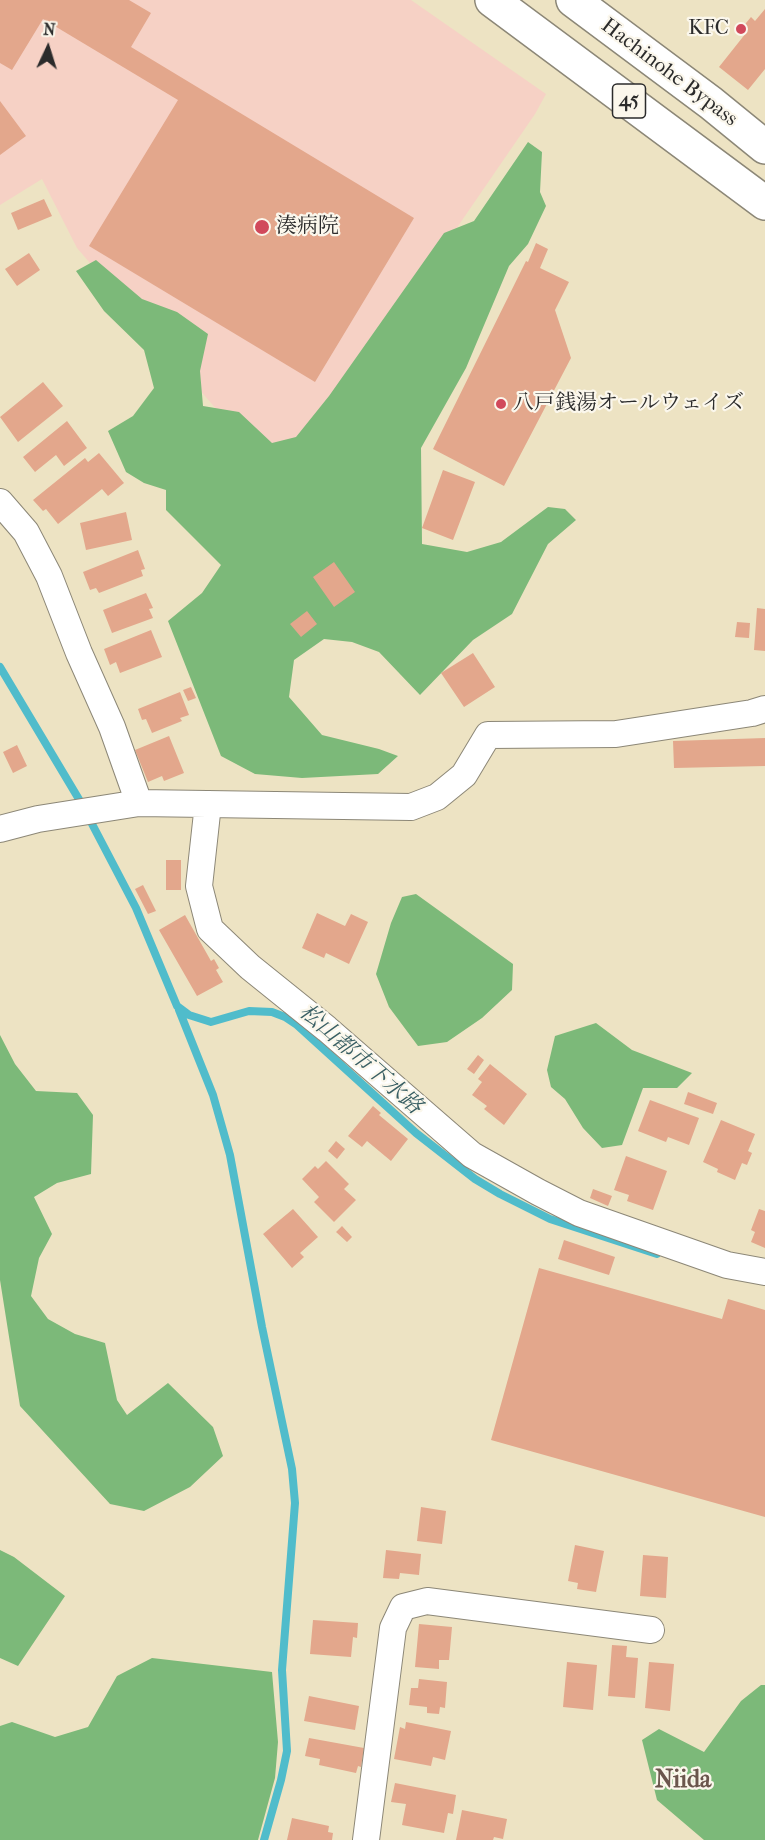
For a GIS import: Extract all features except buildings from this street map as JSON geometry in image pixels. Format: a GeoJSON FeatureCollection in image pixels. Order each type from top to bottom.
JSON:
{"type":"FeatureCollection","features":[{"type":"Feature","properties":{"kind":"highway","name":"45"},"geometry":{"type":"LineString","coordinates":[[492,0],[765,203]]}},
{"type":"Feature","properties":{"kind":"highway","name":"Hachinohe Bypass"},"geometry":{"type":"LineString","coordinates":[[573,0],[711,103],[765,147]]}},
{"type":"Feature","properties":{"kind":"street"},"geometry":{"type":"LineString","coordinates":[[0,501],[26,532],[49,576],[79,653],[112,727],[139,803]]}},
{"type":"Feature","properties":{"kind":"street"},"geometry":{"type":"LineString","coordinates":[[0,829],[38,819],[139,803],[411,807],[437,796],[464,775],[488,735],[616,734],[765,709]]}},
{"type":"Feature","properties":{"kind":"street"},"geometry":{"type":"LineString","coordinates":[[207,804],[199,886],[210,929],[250,968],[327,1029],[472,1155],[579,1213],[727,1265],[765,1272]]}},
{"type":"Feature","properties":{"kind":"street"},"geometry":{"type":"LineString","coordinates":[[366,1840],[393,1628],[403,1607],[427,1601],[651,1630]]}},
{"type":"Feature","properties":{"kind":"shaded area","name":"湊病院"},"geometry":{"type":"Polygon","coordinates":[[[0,0],[411,0],[546,94],[535,114],[281,484],[77,248],[42,179],[0,205],[0,0]]]}},
{"type":"Feature","properties":{"kind":"green space"},"geometry":{"type":"Polygon","coordinates":[[[528,142],[542,152],[540,192],[546,206],[528,244],[509,266],[466,368],[421,448],[422,544],[467,552],[501,542],[548,507],[565,509],[576,520],[548,544],[512,614],[473,640],[420,695],[379,652],[352,642],[324,639],[294,660],[289,697],[322,735],[398,756],[378,774],[302,778],[255,774],[221,756],[168,621],[202,593],[221,565],[166,510],[166,490],[144,483],[126,472],[108,431],[133,416],[154,388],[144,350],[104,311],[76,271],[96,260],[142,299],[177,312],[208,334],[200,371],[203,406],[239,412],[272,443],[296,437],[329,396],[444,233],[474,221],[528,142]]]}},
{"type":"Feature","properties":{"kind":"green space"},"geometry":{"type":"Polygon","coordinates":[[[416,894],[513,964],[512,990],[482,1018],[447,1042],[418,1046],[389,1007],[376,974],[391,923],[402,897],[416,894]]]}},
{"type":"Feature","properties":{"kind":"green space"},"geometry":{"type":"Polygon","coordinates":[[[596,1023],[632,1050],[692,1073],[677,1088],[643,1088],[622,1145],[602,1148],[583,1128],[565,1099],[551,1087],[547,1070],[555,1036],[596,1023]]]}},
{"type":"Feature","properties":{"kind":"green space"},"geometry":{"type":"Polygon","coordinates":[[[0,1035],[15,1064],[36,1091],[77,1093],[93,1115],[91,1174],[57,1183],[34,1197],[52,1234],[39,1258],[31,1296],[48,1319],[75,1334],[105,1343],[117,1400],[127,1415],[168,1383],[213,1427],[223,1456],[190,1487],[144,1511],[110,1504],[20,1406],[0,1280],[0,1035]]]}},
{"type":"Feature","properties":{"kind":"green space"},"geometry":{"type":"Polygon","coordinates":[[[0,1550],[14,1557],[65,1596],[18,1666],[0,1658],[0,1550]]]}},
{"type":"Feature","properties":{"kind":"green space"},"geometry":{"type":"Polygon","coordinates":[[[152,1658],[272,1672],[278,1742],[275,1778],[258,1840],[0,1840],[0,1726],[12,1722],[55,1737],[88,1727],[117,1676],[152,1658]]]}},
{"type":"Feature","properties":{"kind":"green space"},"geometry":{"type":"Polygon","coordinates":[[[761,1685],[765,1685],[765,1840],[704,1840],[657,1800],[642,1740],[659,1729],[704,1752],[741,1701],[761,1685]]]}},
{"type":"Feature","properties":{"kind":"waterway","name":"松山都市下水路"},"geometry":{"type":"LineString","coordinates":[[0,667],[80,801],[136,908],[177,1006],[189,1015],[211,1022],[249,1011],[272,1012],[285,1017],[297,1025],[416,1133],[475,1179],[550,1219],[657,1254]]}},
{"type":"Feature","properties":{"kind":"waterway"},"geometry":{"type":"LineString","coordinates":[[179,1010],[213,1095],[230,1155],[262,1327],[292,1469],[295,1503],[282,1670],[287,1751],[264,1840]]}},
{"type":"Feature","properties":{"kind":"place","name":"KFC"},"geometry":{"type":"Point","coordinates":[741,29]}},
{"type":"Feature","properties":{"kind":"place","name":"湊病院"},"geometry":{"type":"Point","coordinates":[262,227]}},
{"type":"Feature","properties":{"kind":"place","name":"八戸銭湯オールウェイズ"},"geometry":{"type":"Point","coordinates":[501,404]}},
{"type":"Feature","properties":{"kind":"district","name":"Niida"},"geometry":{"type":"Point","coordinates":[683,1781]}}]}
